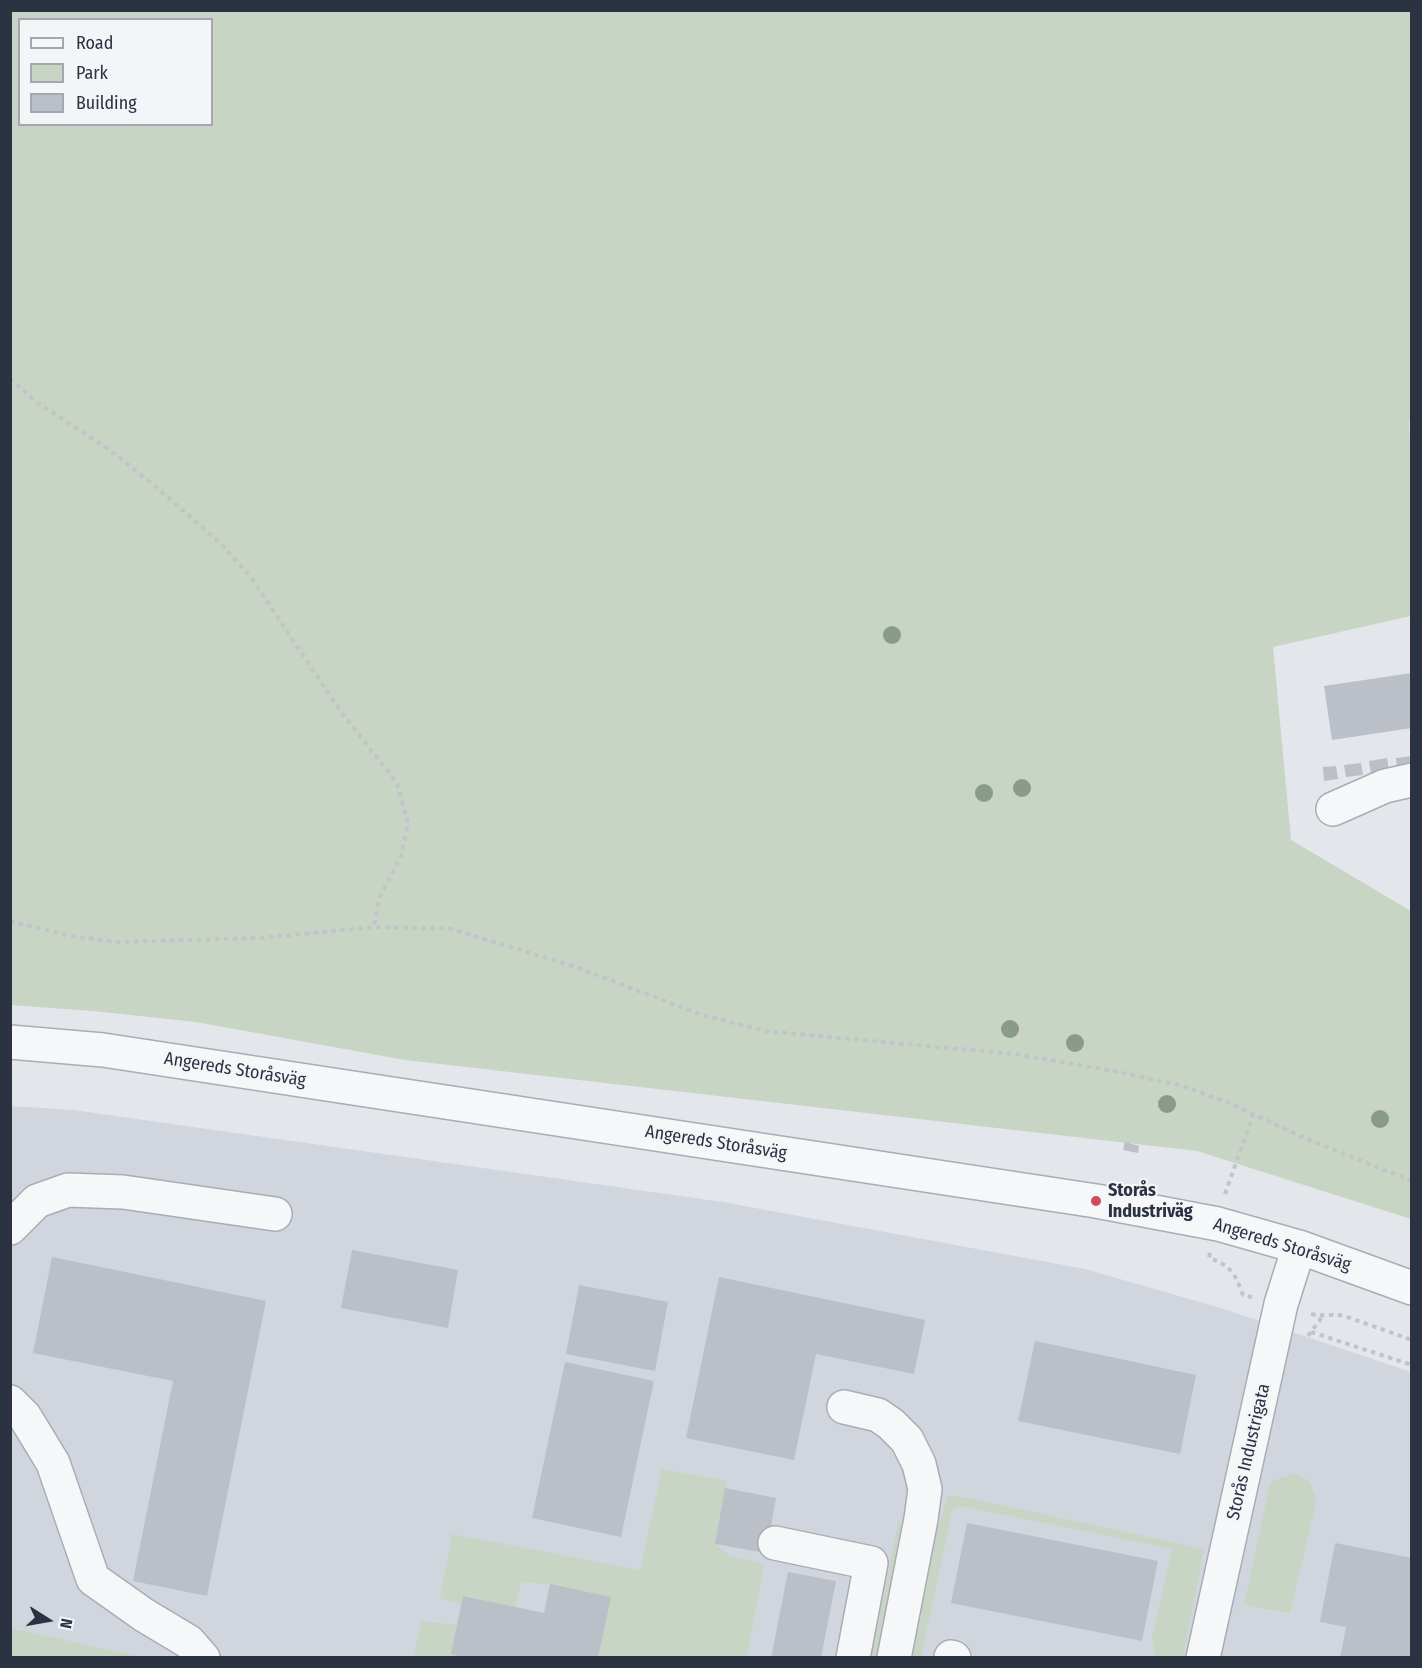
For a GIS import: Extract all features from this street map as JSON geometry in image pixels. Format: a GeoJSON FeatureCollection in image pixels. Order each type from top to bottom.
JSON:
{"type":"FeatureCollection","features":[{"type":"Feature","properties":{"kind":"street"},"geometry":{"type":"LineString","coordinates":[[1334,809],[1385,786],[1412,780]]}},
{"type":"Feature","properties":{"kind":"street","name":"Angereds Storåsväg"},"geometry":{"type":"LineString","coordinates":[[10,1042],[103,1050],[1096,1201],[1218,1224],[1299,1247],[1412,1288]]}},
{"type":"Feature","properties":{"kind":"street"},"geometry":{"type":"LineString","coordinates":[[10,1228],[37,1201],[68,1190],[123,1192],[275,1215]]}},
{"type":"Feature","properties":{"kind":"street","name":"Storås Industrigata"},"geometry":{"type":"LineString","coordinates":[[1203,1658],[1281,1304],[1299,1247]]}},
{"type":"Feature","properties":{"kind":"street"},"geometry":{"type":"LineString","coordinates":[[10,1402],[25,1417],[53,1463],[93,1579],[144,1615],[189,1642],[203,1658]]}},
{"type":"Feature","properties":{"kind":"street"},"geometry":{"type":"LineString","coordinates":[[844,1407],[878,1415],[907,1440],[919,1464],[925,1489],[894,1658]]}},
{"type":"Feature","properties":{"kind":"street"},"geometry":{"type":"LineString","coordinates":[[775,1544],[871,1563],[853,1658]]}},
{"type":"Feature","properties":{"kind":"path"},"geometry":{"type":"LineString","coordinates":[[10,378],[36,402],[110,450],[220,543],[250,576],[341,712],[397,783],[408,823],[401,856],[379,899],[374,927]]}},
{"type":"Feature","properties":{"kind":"path"},"geometry":{"type":"LineString","coordinates":[[10,921],[71,936],[118,942],[249,939],[374,927],[451,928],[576,967],[702,1015],[764,1031],[1014,1054],[1180,1085],[1229,1103],[1309,1140],[1412,1181]]}},
{"type":"Feature","properties":{"kind":"path"},"geometry":{"type":"LineString","coordinates":[[1311,1332],[1412,1365]]}},
{"type":"Feature","properties":{"kind":"shaded area"},"geometry":{"type":"Polygon","coordinates":[[[10,1106],[73,1110],[723,1202],[1085,1269],[1224,1309],[1411,1372],[1411,1657],[141,1658],[11,1628],[10,1106]]]}},
{"type":"Feature","properties":{"kind":"green space"},"geometry":{"type":"Polygon","coordinates":[[[10,11],[1411,11],[1412,419],[1409,423],[1412,471],[1411,616],[1273,647],[1291,840],[1411,911],[1411,1219],[1197,1151],[405,1060],[196,1022],[11,1005],[10,11]]]}},
{"type":"Feature","properties":{"kind":"green space"},"geometry":{"type":"Polygon","coordinates":[[[662,1469],[727,1481],[715,1544],[730,1556],[764,1563],[747,1657],[598,1657],[611,1597],[550,1584],[521,1582],[515,1607],[463,1596],[461,1604],[440,1598],[452,1534],[640,1570],[662,1469]]]}},
{"type":"Feature","properties":{"kind":"green space"},"geometry":{"type":"Polygon","coordinates":[[[1296,1473],[1309,1481],[1317,1499],[1290,1613],[1244,1605],[1270,1483],[1296,1473]]]}},
{"type":"Feature","properties":{"kind":"green space"},"geometry":{"type":"Polygon","coordinates":[[[948,1496],[964,1497],[1204,1549],[1183,1657],[1155,1657],[1152,1638],[1172,1549],[961,1506],[953,1508],[921,1657],[910,1658],[935,1537],[948,1496]]]}},
{"type":"Feature","properties":{"kind":"green space"},"geometry":{"type":"Polygon","coordinates":[[[899,1519],[905,1538],[883,1657],[871,1658],[899,1519]]]}},
{"type":"Feature","properties":{"kind":"green space"},"geometry":{"type":"Polygon","coordinates":[[[422,1621],[457,1625],[467,1657],[413,1658],[422,1621]]]}},
{"type":"Feature","properties":{"kind":"green space"},"geometry":{"type":"Polygon","coordinates":[[[11,1628],[141,1657],[11,1657],[11,1628]]]}},
{"type":"Feature","properties":{"kind":"building"},"geometry":{"type":"Polygon","coordinates":[[[1412,673],[1412,728],[1332,740],[1324,686],[1412,673]]]}},
{"type":"Feature","properties":{"kind":"building"},"geometry":{"type":"Polygon","coordinates":[[[1412,756],[1412,768],[1397,770],[1396,758],[1412,756]]]}},
{"type":"Feature","properties":{"kind":"building"},"geometry":{"type":"Polygon","coordinates":[[[1387,758],[1389,771],[1371,774],[1369,761],[1387,758]]]}},
{"type":"Feature","properties":{"kind":"building"},"geometry":{"type":"Polygon","coordinates":[[[1361,763],[1363,775],[1346,777],[1344,765],[1361,763]]]}},
{"type":"Feature","properties":{"kind":"building"},"geometry":{"type":"Polygon","coordinates":[[[1336,766],[1338,779],[1324,781],[1323,767],[1336,766]]]}},
{"type":"Feature","properties":{"kind":"building"},"geometry":{"type":"Polygon","coordinates":[[[1125,1142],[1139,1146],[1138,1153],[1123,1150],[1125,1142]]]}},
{"type":"Feature","properties":{"kind":"building"},"geometry":{"type":"Polygon","coordinates":[[[352,1250],[458,1270],[448,1328],[341,1308],[352,1250]]]}},
{"type":"Feature","properties":{"kind":"building"},"geometry":{"type":"Polygon","coordinates":[[[52,1257],[266,1301],[207,1596],[133,1581],[173,1381],[33,1353],[52,1257]]]}},
{"type":"Feature","properties":{"kind":"building"},"geometry":{"type":"Polygon","coordinates":[[[719,1277],[925,1320],[914,1374],[816,1354],[794,1460],[686,1438],[719,1277]]]}},
{"type":"Feature","properties":{"kind":"building"},"geometry":{"type":"Polygon","coordinates":[[[579,1285],[668,1302],[655,1371],[566,1354],[579,1285]]]}},
{"type":"Feature","properties":{"kind":"building"},"geometry":{"type":"Polygon","coordinates":[[[1035,1341],[1196,1375],[1180,1454],[1018,1421],[1035,1341]]]}},
{"type":"Feature","properties":{"kind":"building"},"geometry":{"type":"Polygon","coordinates":[[[565,1362],[654,1381],[621,1537],[532,1518],[565,1362]]]}},
{"type":"Feature","properties":{"kind":"building"},"geometry":{"type":"Polygon","coordinates":[[[725,1488],[776,1498],[766,1553],[715,1544],[725,1488]]]}},
{"type":"Feature","properties":{"kind":"building"},"geometry":{"type":"Polygon","coordinates":[[[967,1523],[1158,1561],[1142,1641],[951,1603],[967,1523]]]}},
{"type":"Feature","properties":{"kind":"building"},"geometry":{"type":"Polygon","coordinates":[[[1335,1543],[1412,1558],[1412,1658],[1340,1658],[1346,1627],[1320,1622],[1335,1543]]]}},
{"type":"Feature","properties":{"kind":"building"},"geometry":{"type":"Polygon","coordinates":[[[788,1572],[836,1581],[821,1658],[771,1658],[788,1572]]]}},
{"type":"Feature","properties":{"kind":"building"},"geometry":{"type":"Polygon","coordinates":[[[550,1584],[611,1597],[598,1658],[467,1658],[451,1654],[463,1596],[544,1613],[550,1584]]]}},
{"type":"Feature","properties":{"kind":"place","name":"Storås Industriväg"},"geometry":{"type":"Point","coordinates":[1096,1201]}}]}
